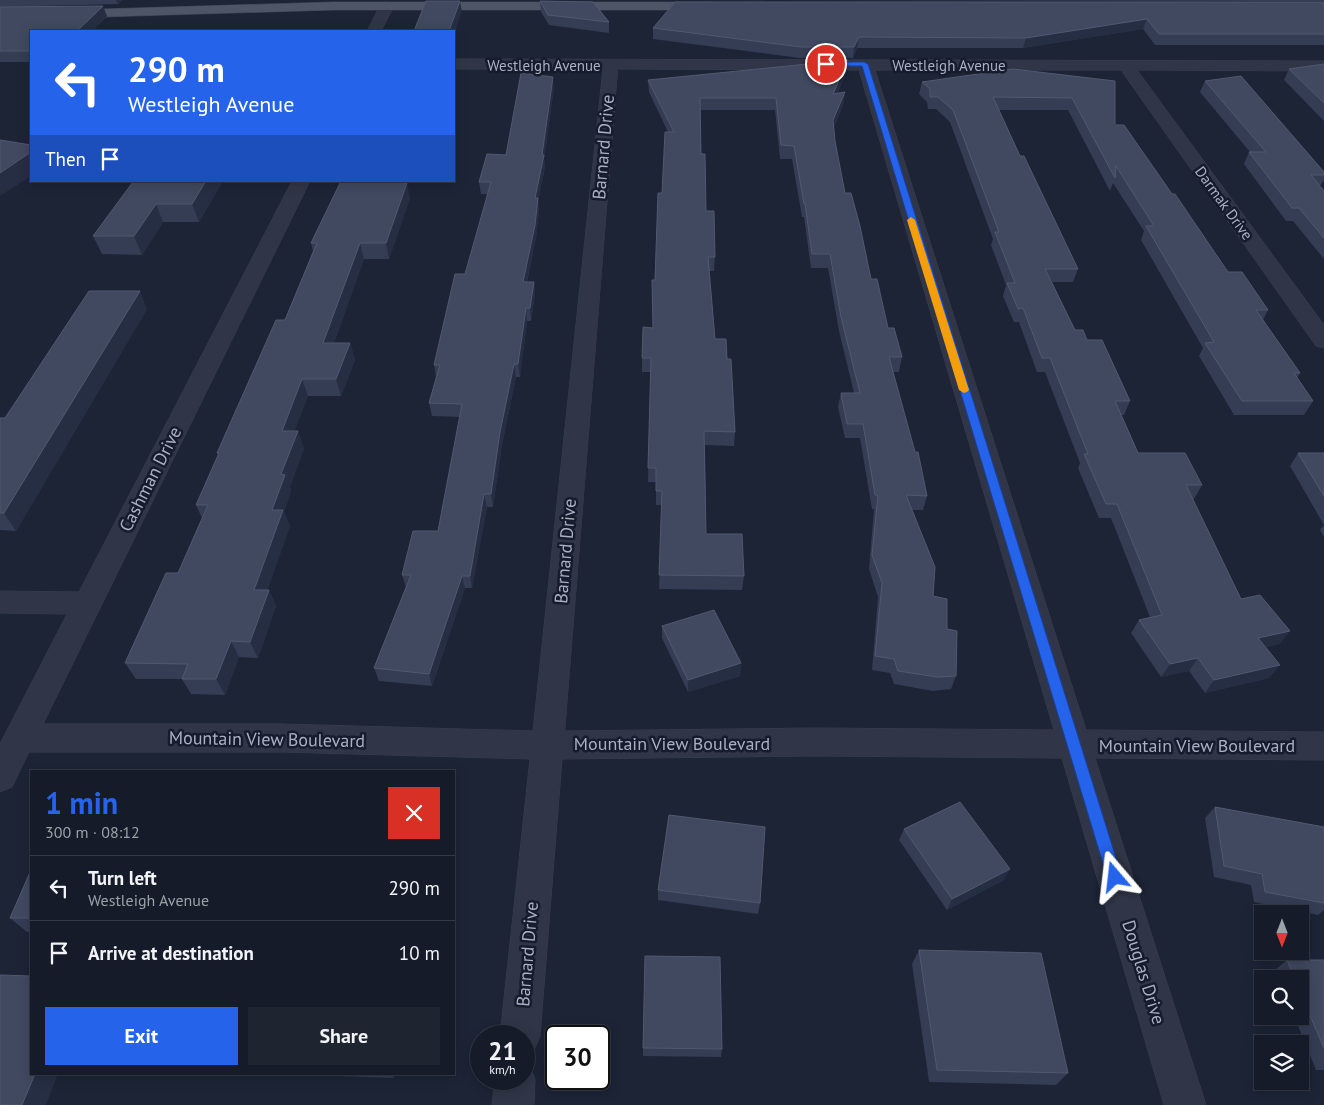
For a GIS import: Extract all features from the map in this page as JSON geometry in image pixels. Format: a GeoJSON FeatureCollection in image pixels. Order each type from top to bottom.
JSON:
{"type":"FeatureCollection","features":[{"type":"Feature","properties":{"kind":"main road"},"geometry":{"type":"LineString","coordinates":[[0,12],[102,13],[509,3],[722,6]]}},
{"type":"Feature","properties":{"kind":"street"},"geometry":{"type":"LineString","coordinates":[[375,30],[387,6]]}},
{"type":"Feature","properties":{"kind":"street","name":"Westleigh Avenue"},"geometry":{"type":"LineString","coordinates":[[455,64],[1324,66]]}},
{"type":"Feature","properties":{"kind":"street","name":"Douglas Drive"},"geometry":{"type":"LineString","coordinates":[[864,64],[1185,1105]]}},
{"type":"Feature","properties":{"kind":"street","name":"Barnard Drive"},"geometry":{"type":"LineString","coordinates":[[521,1025],[611,65]]}},
{"type":"Feature","properties":{"kind":"street","name":"Darmak Drive"},"geometry":{"type":"LineString","coordinates":[[1125,65],[1324,341]]}},
{"type":"Feature","properties":{"kind":"street","name":"Cashman Drive"},"geometry":{"type":"LineString","coordinates":[[0,777],[300,182]]}},
{"type":"Feature","properties":{"kind":"street"},"geometry":{"type":"LineString","coordinates":[[0,602],[87,603]]}},
{"type":"Feature","properties":{"kind":"street","name":"Mountain View Boulevard"},"geometry":{"type":"LineString","coordinates":[[20,738],[282,738],[547,744],[816,742],[1324,746]]}},
{"type":"Feature","properties":{"kind":"street"},"geometry":{"type":"LineString","coordinates":[[513,1105],[515,1090]]}},
{"type":"Feature","properties":{"kind":"building"},"geometry":{"type":"Polygon","coordinates":[[[426,1],[460,1],[449,30],[414,30],[426,1]]]}},
{"type":"Feature","properties":{"kind":"building"},"geometry":{"type":"Polygon","coordinates":[[[540,1],[593,2],[609,22],[548,15],[540,1]]]}},
{"type":"Feature","properties":{"kind":"building"},"geometry":{"type":"Polygon","coordinates":[[[675,2],[1324,2],[1324,34],[1159,34],[1147,19],[1026,38],[859,37],[854,47],[801,47],[653,28],[675,2]]]}},
{"type":"Feature","properties":{"kind":"building"},"geometry":{"type":"Polygon","coordinates":[[[103,6],[78,30],[30,30],[30,51],[0,51],[0,7],[103,6]]]}},
{"type":"Feature","properties":{"kind":"building"},"geometry":{"type":"Polygon","coordinates":[[[848,60],[833,94],[845,92],[833,120],[835,141],[845,193],[851,193],[871,279],[877,279],[888,328],[894,328],[902,357],[889,357],[915,452],[918,452],[927,496],[906,495],[935,567],[933,596],[947,599],[947,629],[957,631],[956,676],[937,677],[898,671],[894,659],[875,656],[882,583],[872,555],[878,495],[875,495],[863,424],[847,424],[841,393],[860,393],[841,317],[830,254],[812,254],[794,146],[781,145],[776,98],[700,98],[701,154],[705,154],[706,211],[714,211],[715,257],[708,257],[715,339],[726,339],[727,359],[731,359],[735,432],[704,431],[706,534],[742,534],[744,576],[659,575],[662,491],[656,491],[656,468],[648,468],[651,358],[642,358],[643,327],[653,328],[652,280],[655,280],[658,193],[662,193],[665,132],[674,132],[648,80],[848,60]]]}},
{"type":"Feature","properties":{"kind":"building"},"geometry":{"type":"Polygon","coordinates":[[[1324,64],[1324,103],[1289,69],[1324,64]]]}},
{"type":"Feature","properties":{"kind":"building"},"geometry":{"type":"Polygon","coordinates":[[[1013,69],[1115,81],[1115,125],[1124,125],[1172,194],[1175,194],[1228,272],[1242,272],[1268,310],[1256,310],[1300,373],[1294,373],[1313,401],[1242,401],[1205,343],[1214,342],[1146,226],[1154,226],[1116,166],[1115,178],[1072,98],[993,97],[1020,156],[1024,156],[1078,269],[1045,269],[1075,330],[1083,330],[1087,340],[1102,340],[1130,401],[1115,401],[1138,453],[1185,453],[1202,485],[1186,485],[1241,599],[1260,595],[1290,631],[1258,638],[1280,665],[1214,680],[1198,658],[1170,664],[1139,620],[1162,615],[1117,504],[1106,504],[1084,454],[1088,454],[1050,358],[1042,358],[1023,308],[1018,309],[1007,283],[1015,283],[995,232],[999,232],[953,110],[938,97],[930,97],[930,89],[922,82],[1013,69]]]}},
{"type":"Feature","properties":{"kind":"building"},"geometry":{"type":"Polygon","coordinates":[[[521,73],[553,77],[542,155],[544,155],[535,198],[538,198],[535,225],[523,282],[534,282],[530,308],[526,308],[518,364],[514,364],[500,432],[491,494],[484,494],[470,576],[462,576],[429,674],[374,668],[411,575],[402,575],[413,531],[438,531],[462,404],[429,403],[440,365],[434,365],[455,274],[465,274],[491,182],[479,182],[487,154],[506,155],[521,73]]]}},
{"type":"Feature","properties":{"kind":"building"},"geometry":{"type":"Polygon","coordinates":[[[1241,76],[1324,172],[1324,175],[1311,175],[1324,191],[1324,238],[1299,208],[1292,208],[1249,152],[1266,152],[1205,81],[1241,76]]]}},
{"type":"Feature","properties":{"kind":"building"},"geometry":{"type":"Polygon","coordinates":[[[0,140],[30,145],[30,153],[0,173],[0,140]]]}},
{"type":"Feature","properties":{"kind":"building"},"geometry":{"type":"Polygon","coordinates":[[[133,182],[205,182],[192,204],[156,204],[134,236],[93,236],[133,182]]]}},
{"type":"Feature","properties":{"kind":"building"},"geometry":{"type":"Polygon","coordinates":[[[341,182],[407,183],[386,243],[360,243],[323,343],[350,343],[336,379],[302,379],[282,431],[298,431],[281,474],[285,475],[272,510],[283,510],[254,590],[269,590],[250,642],[231,641],[216,679],[182,679],[188,664],[125,663],[166,573],[178,573],[208,505],[196,505],[276,320],[285,320],[317,243],[311,243],[341,182]]]}},
{"type":"Feature","properties":{"kind":"building"},"geometry":{"type":"Polygon","coordinates":[[[89,291],[140,291],[4,513],[0,513],[0,418],[5,418],[89,291]]]}},
{"type":"Feature","properties":{"kind":"building"},"geometry":{"type":"Polygon","coordinates":[[[1298,453],[1324,453],[1324,496],[1298,453]]]}},
{"type":"Feature","properties":{"kind":"building"},"geometry":{"type":"Polygon","coordinates":[[[714,610],[741,663],[688,680],[662,626],[714,610]]]}},
{"type":"Feature","properties":{"kind":"building"},"geometry":{"type":"Polygon","coordinates":[[[960,802],[1010,869],[952,899],[904,829],[960,802]]]}},
{"type":"Feature","properties":{"kind":"building"},"geometry":{"type":"Polygon","coordinates":[[[1215,807],[1324,827],[1324,903],[1265,892],[1262,874],[1224,866],[1215,807]]]}},
{"type":"Feature","properties":{"kind":"building"},"geometry":{"type":"Polygon","coordinates":[[[669,815],[765,827],[760,903],[658,890],[669,815]]]}},
{"type":"Feature","properties":{"kind":"building"},"geometry":{"type":"Polygon","coordinates":[[[30,872],[30,918],[10,918],[30,872]]]}},
{"type":"Feature","properties":{"kind":"building"},"geometry":{"type":"Polygon","coordinates":[[[919,950],[1041,953],[1068,1073],[937,1070],[919,950]]]}},
{"type":"Feature","properties":{"kind":"building"},"geometry":{"type":"Polygon","coordinates":[[[645,956],[720,957],[722,1049],[643,1048],[645,956]]]}},
{"type":"Feature","properties":{"kind":"building"},"geometry":{"type":"Polygon","coordinates":[[[1287,960],[1324,960],[1324,1048],[1309,1013],[1309,970],[1291,970],[1287,960]]]}},
{"type":"Feature","properties":{"kind":"building"},"geometry":{"type":"Polygon","coordinates":[[[0,975],[30,976],[30,1075],[35,1075],[22,1105],[0,1105],[0,975]]]}},
{"type":"Feature","properties":{"kind":"slow traffic"},"geometry":{"type":"LineString","coordinates":[[911,220],[964,390]]}},
{"type":"Feature","properties":{"kind":"route"},"geometry":{"type":"LineString","coordinates":[[826,64],[864,64],[1115,877]]}}]}
